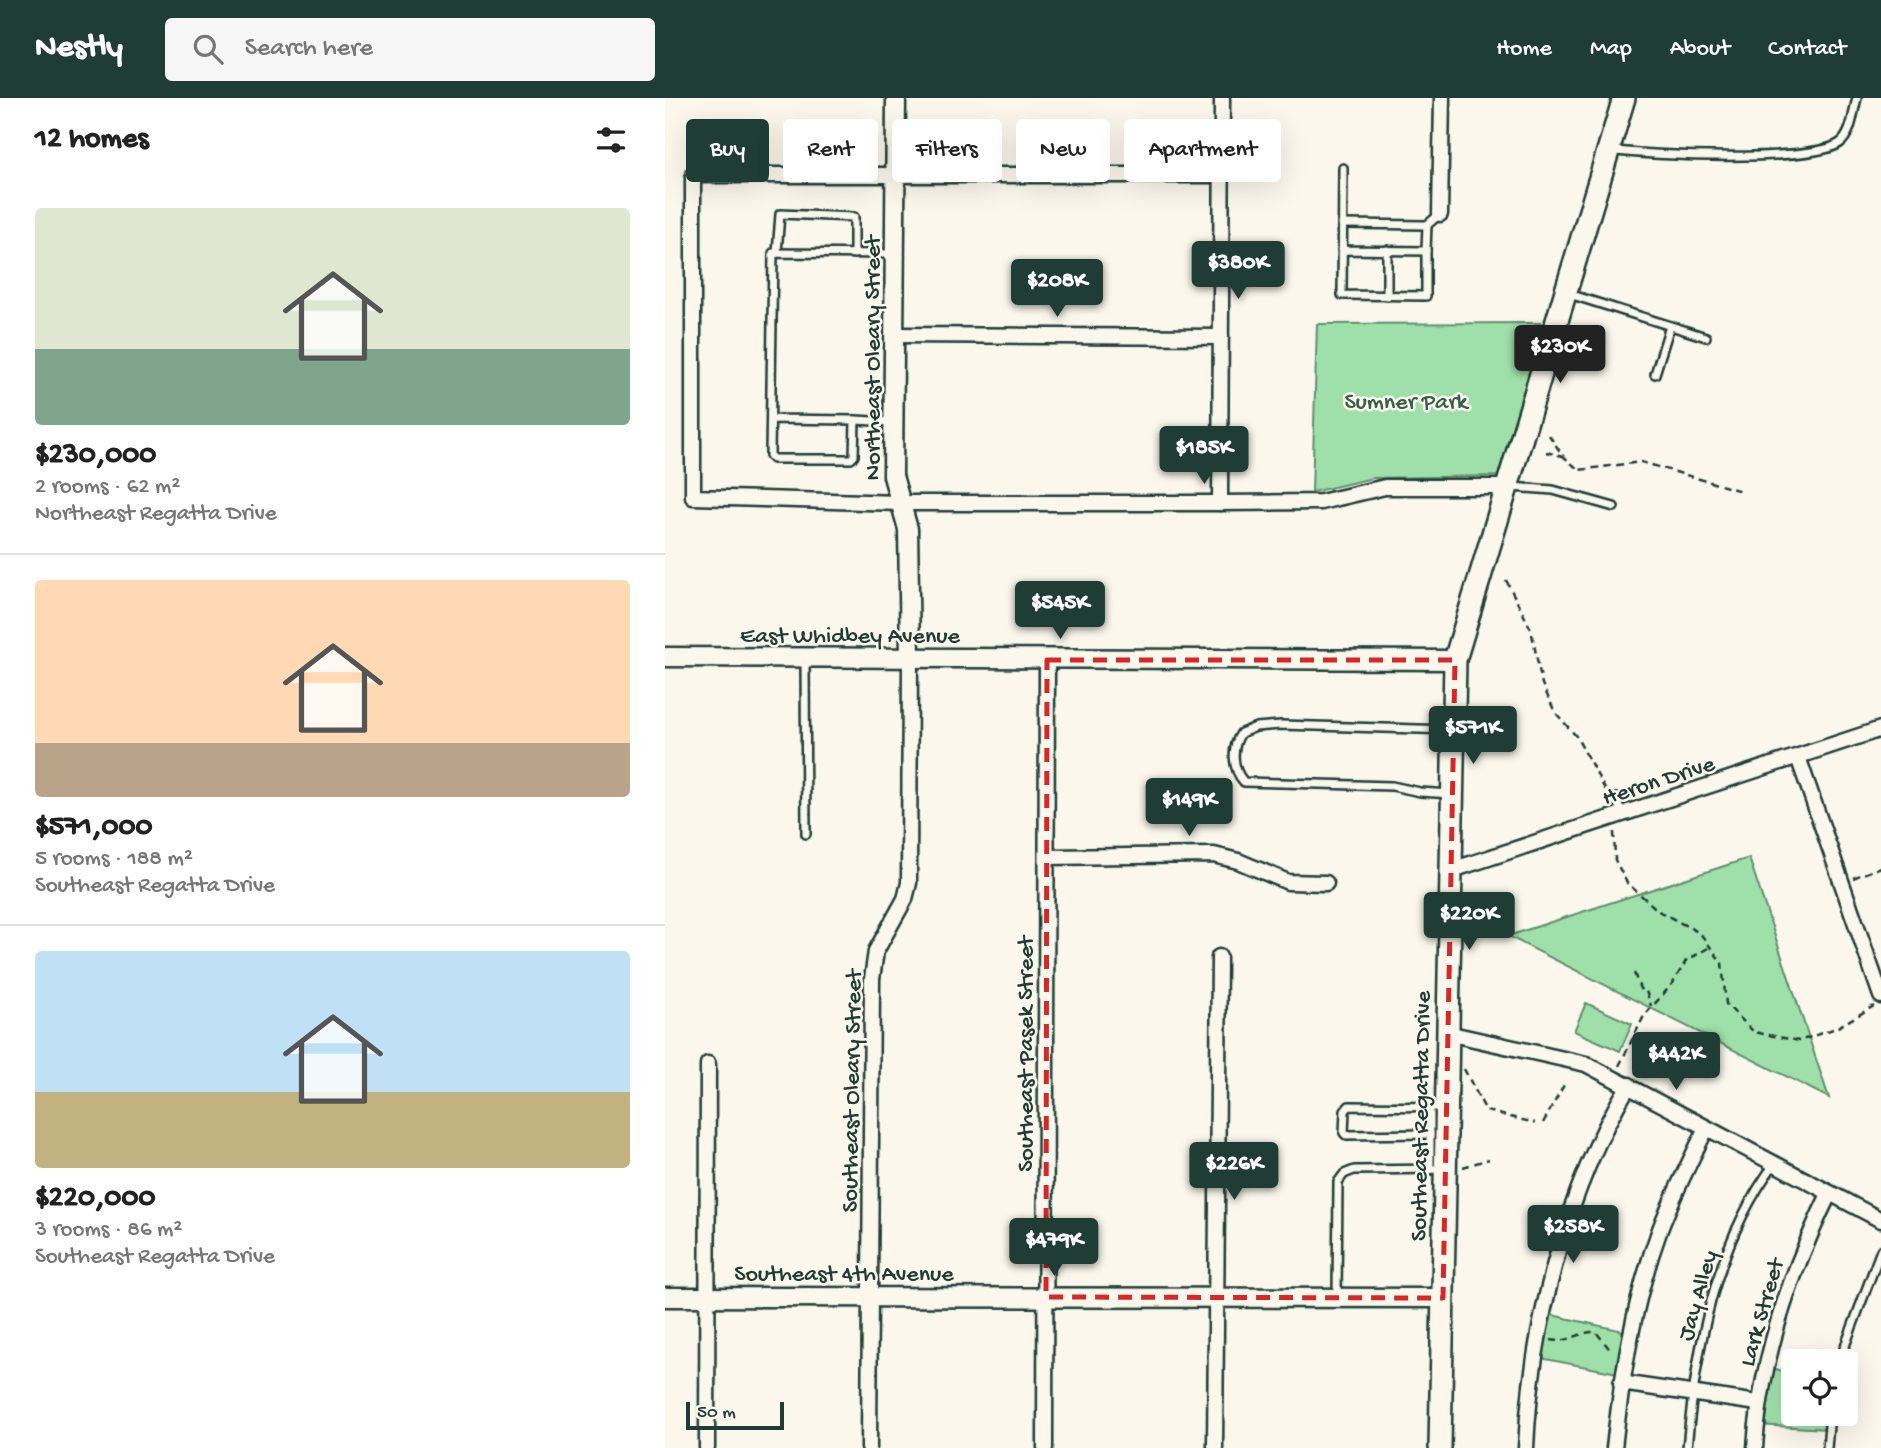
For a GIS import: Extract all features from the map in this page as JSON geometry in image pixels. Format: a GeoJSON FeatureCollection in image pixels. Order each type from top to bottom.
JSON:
{"type":"FeatureCollection","features":[{"type":"Feature","properties":{"kind":"main road","name":"Southeast Regatta Drive"},"geometry":{"type":"LineString","coordinates":[[1440,1448],[1446,1169],[1438,1107],[1447,1033],[1455,660],[1624,98]]}},
{"type":"Feature","properties":{"kind":"street","name":"Northeast Oleary Street"},"geometry":{"type":"LineString","coordinates":[[896,98],[896,119]]}},
{"type":"Feature","properties":{"kind":"street"},"geometry":{"type":"LineString","coordinates":[[1222,98],[1222,119]]}},
{"type":"Feature","properties":{"kind":"street"},"geometry":{"type":"LineString","coordinates":[[1440,214],[1442,98]]}},
{"type":"Feature","properties":{"kind":"street"},"geometry":{"type":"LineString","coordinates":[[892,173],[693,175],[693,497],[900,503],[1321,502],[1385,486],[1507,486]]}},
{"type":"Feature","properties":{"kind":"street"},"geometry":{"type":"LineString","coordinates":[[1002,174],[1124,174]]}},
{"type":"Feature","properties":{"kind":"street","name":"Northeast Oleary Street"},"geometry":{"type":"LineString","coordinates":[[895,182],[893,476],[908,529],[910,659]]}},
{"type":"Feature","properties":{"kind":"street"},"geometry":{"type":"LineString","coordinates":[[1220,503],[1221,182]]}},
{"type":"Feature","properties":{"kind":"street"},"geometry":{"type":"LineString","coordinates":[[894,335],[1221,337]]}},
{"type":"Feature","properties":{"kind":"street","name":"East Whidbey Avenue"},"geometry":{"type":"LineString","coordinates":[[665,657],[1455,660]]}},
{"type":"Feature","properties":{"kind":"street","name":"Southeast Oleary Street"},"geometry":{"type":"LineString","coordinates":[[869,1448],[872,979],[876,951],[905,900],[909,883],[910,659]]}},
{"type":"Feature","properties":{"kind":"street","name":"Southeast Pasek Street"},"geometry":{"type":"LineString","coordinates":[[1045,1448],[1048,660]]}},
{"type":"Feature","properties":{"kind":"street","name":"Heron Drive"},"geometry":{"type":"LineString","coordinates":[[1449,871],[1881,729]]}},
{"type":"Feature","properties":{"kind":"street"},"geometry":{"type":"LineString","coordinates":[[1798,757],[1881,997]]}},
{"type":"Feature","properties":{"kind":"street"},"geometry":{"type":"LineString","coordinates":[[1047,857],[1214,855],[1238,861],[1288,882],[1326,883]]}},
{"type":"Feature","properties":{"kind":"street"},"geometry":{"type":"LineString","coordinates":[[1215,1448],[1219,957]]}},
{"type":"Feature","properties":{"kind":"street"},"geometry":{"type":"LineString","coordinates":[[1447,1033],[1586,1064],[1881,1220]]}},
{"type":"Feature","properties":{"kind":"street"},"geometry":{"type":"LineString","coordinates":[[707,1448],[708,1064]]}},
{"type":"Feature","properties":{"kind":"street"},"geometry":{"type":"LineString","coordinates":[[1526,1448],[1529,1385],[1550,1275],[1596,1148],[1629,1085]]}},
{"type":"Feature","properties":{"kind":"street"},"geometry":{"type":"LineString","coordinates":[[1614,1448],[1621,1383],[1644,1279],[1659,1233],[1706,1129]]}},
{"type":"Feature","properties":{"kind":"street","name":"Lark Street"},"geometry":{"type":"LineString","coordinates":[[1755,1448],[1758,1403],[1799,1255],[1829,1194]]}},
{"type":"Feature","properties":{"kind":"street","name":"Southeast 4th Avenue"},"geometry":{"type":"LineString","coordinates":[[665,1297],[1443,1298]]}},
{"type":"Feature","properties":{"kind":"street"},"geometry":{"type":"LineString","coordinates":[[1621,1383],[1758,1403]]}},
{"type":"Feature","properties":{"kind":"lane"},"geometry":{"type":"LineString","coordinates":[[1609,150],[1739,156],[1817,151],[1837,145],[1845,138],[1857,98]]}},
{"type":"Feature","properties":{"kind":"lane"},"geometry":{"type":"LineString","coordinates":[[1343,168],[1342,295],[1426,296],[1427,225]]}},
{"type":"Feature","properties":{"kind":"lane"},"geometry":{"type":"LineString","coordinates":[[777,253],[779,216],[792,214],[854,217],[854,254]]}},
{"type":"Feature","properties":{"kind":"lane"},"geometry":{"type":"LineString","coordinates":[[1342,224],[1427,225],[1440,214]]}},
{"type":"Feature","properties":{"kind":"lane"},"geometry":{"type":"LineString","coordinates":[[1342,250],[1426,251]]}},
{"type":"Feature","properties":{"kind":"lane"},"geometry":{"type":"LineString","coordinates":[[1387,250],[1387,296]]}},
{"type":"Feature","properties":{"kind":"lane"},"geometry":{"type":"LineString","coordinates":[[855,420],[851,459],[773,459],[771,456],[773,253],[895,254]]}},
{"type":"Feature","properties":{"kind":"lane"},"geometry":{"type":"LineString","coordinates":[[1566,292],[1706,337]]}},
{"type":"Feature","properties":{"kind":"lane"},"geometry":{"type":"LineString","coordinates":[[1655,374],[1670,326]]}},
{"type":"Feature","properties":{"kind":"lane"},"geometry":{"type":"LineString","coordinates":[[771,419],[893,422]]}},
{"type":"Feature","properties":{"kind":"lane"},"geometry":{"type":"LineString","coordinates":[[1507,486],[1553,490],[1614,507]]}},
{"type":"Feature","properties":{"kind":"lane"},"geometry":{"type":"LineString","coordinates":[[805,658],[806,834]]}},
{"type":"Feature","properties":{"kind":"lane"},"geometry":{"type":"LineString","coordinates":[[1451,794],[1392,786],[1244,782],[1235,768],[1235,746],[1241,733],[1257,727],[1281,725],[1453,730]]}},
{"type":"Feature","properties":{"kind":"lane"},"geometry":{"type":"LineString","coordinates":[[1615,817],[1616,798]]}},
{"type":"Feature","properties":{"kind":"lane"},"geometry":{"type":"LineString","coordinates":[[1337,1297],[1338,1182],[1343,1174],[1354,1170],[1446,1169],[1430,1134],[1438,1107],[1349,1106],[1345,1111],[1343,1133],[1430,1134]]}},
{"type":"Feature","properties":{"kind":"lane","name":"Jay Alley"},"geometry":{"type":"LineString","coordinates":[[1687,1448],[1692,1393],[1711,1295],[1754,1191],[1775,1163]]}},
{"type":"Feature","properties":{"kind":"lane"},"geometry":{"type":"LineString","coordinates":[[1844,1349],[1881,1250]]}},
{"type":"Feature","properties":{"kind":"lane"},"geometry":{"type":"LineString","coordinates":[[1826,1448],[1829,1426]]}},
{"type":"Feature","properties":{"kind":"path"},"geometry":{"type":"LineString","coordinates":[[1549,435],[1563,456],[1579,470],[1641,461],[1741,491]]}},
{"type":"Feature","properties":{"kind":"path"},"geometry":{"type":"LineString","coordinates":[[1546,452],[1563,456]]}},
{"type":"Feature","properties":{"kind":"path"},"geometry":{"type":"LineString","coordinates":[[1506,580],[1531,629],[1542,684],[1555,712],[1576,736],[1607,793],[1616,798]]}},
{"type":"Feature","properties":{"kind":"path"},"geometry":{"type":"LineString","coordinates":[[1615,817],[1615,860],[1627,883],[1660,912],[1700,933],[1708,948],[1715,951],[1722,963],[1726,1004],[1748,1028],[1762,1035],[1800,1041],[1856,1018],[1881,997]]}},
{"type":"Feature","properties":{"kind":"path"},"geometry":{"type":"LineString","coordinates":[[1840,883],[1881,867]]}},
{"type":"Feature","properties":{"kind":"path"},"geometry":{"type":"LineString","coordinates":[[1618,1068],[1651,1006],[1673,983],[1686,961],[1708,948]]}},
{"type":"Feature","properties":{"kind":"path"},"geometry":{"type":"LineString","coordinates":[[1633,972],[1635,982],[1640,989],[1646,991],[1651,1006]]}},
{"type":"Feature","properties":{"kind":"path"},"geometry":{"type":"LineString","coordinates":[[1464,1069],[1486,1111],[1535,1123]]}},
{"type":"Feature","properties":{"kind":"path"},"geometry":{"type":"LineString","coordinates":[[1542,1123],[1564,1085]]}},
{"type":"Feature","properties":{"kind":"path"},"geometry":{"type":"LineString","coordinates":[[1446,1169],[1489,1159]]}},
{"type":"Feature","properties":{"kind":"path"},"geometry":{"type":"LineString","coordinates":[[1538,1337],[1567,1342],[1579,1335],[1596,1332],[1612,1352]]}},
{"type":"Feature","properties":{"kind":"highlighted area"},"geometry":{"type":"Polygon","coordinates":[[[1047,660],[1455,660],[1443,1298],[1046,1297],[1047,660]]]}},
{"type":"Feature","properties":{"kind":"green space","name":"Sumner Park"},"geometry":{"type":"Polygon","coordinates":[[[1544,323],[1498,476],[1373,478],[1312,492],[1317,324],[1544,323]]]}},
{"type":"Feature","properties":{"kind":"green space"},"geometry":{"type":"Polygon","coordinates":[[[1749,858],[1829,1098],[1508,936],[1749,858]]]}},
{"type":"Feature","properties":{"kind":"green space"},"geometry":{"type":"Polygon","coordinates":[[[1586,1003],[1632,1024],[1620,1051],[1574,1031],[1586,1003]]]}},
{"type":"Feature","properties":{"kind":"green space"},"geometry":{"type":"Polygon","coordinates":[[[1543,1313],[1632,1333],[1623,1374],[1535,1357],[1543,1313]]]}},
{"type":"Feature","properties":{"kind":"green space"},"geometry":{"type":"Polygon","coordinates":[[[1768,1367],[1781,1370],[1781,1426],[1828,1426],[1827,1429],[1757,1425],[1768,1367]]]}}]}
